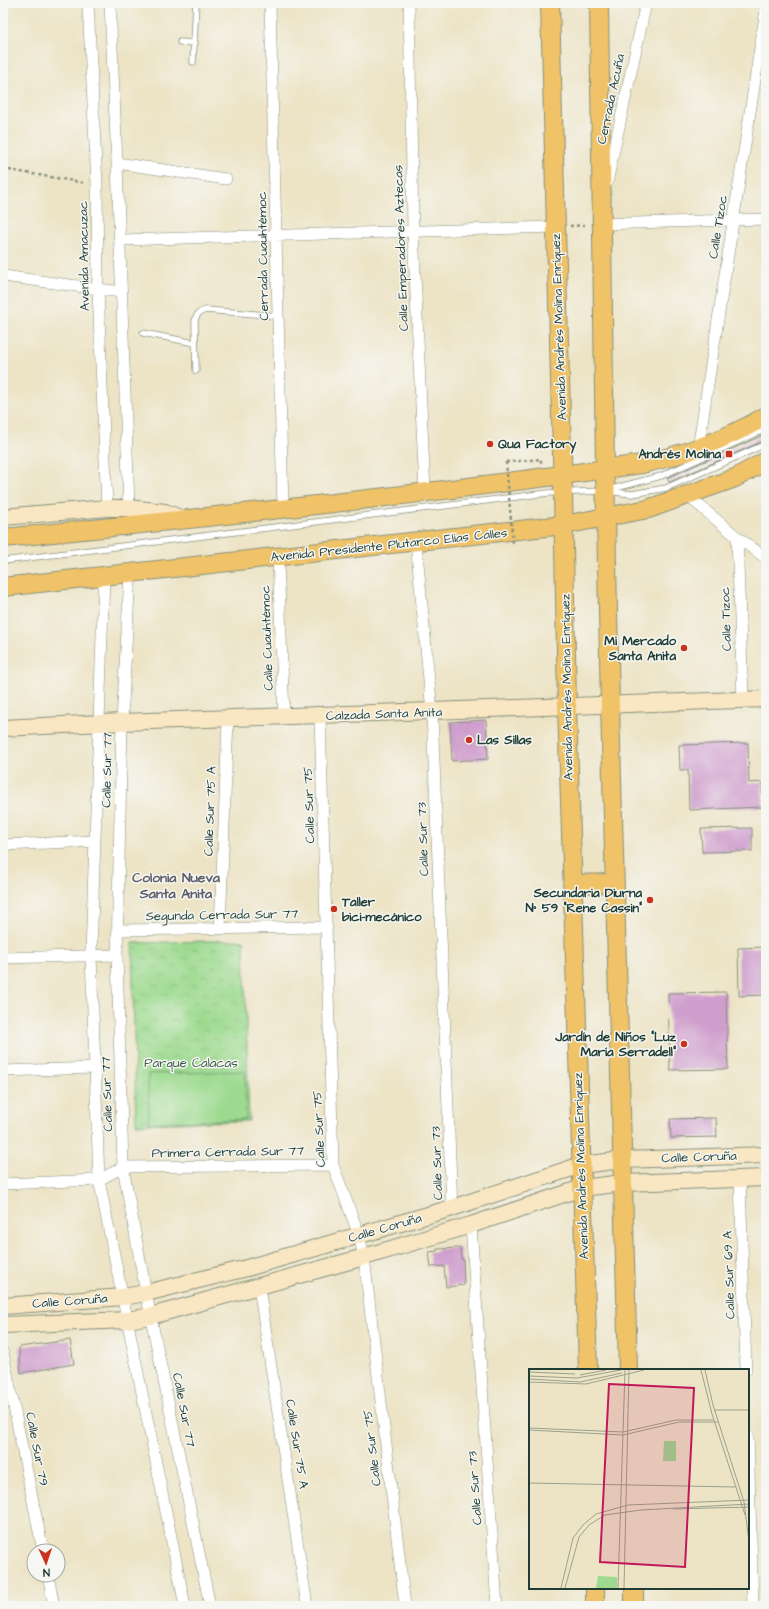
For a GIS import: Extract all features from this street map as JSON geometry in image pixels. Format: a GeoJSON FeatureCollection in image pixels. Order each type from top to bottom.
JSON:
{"type":"FeatureCollection","features":[{"type":"Feature","properties":{"kind":"main road","name":"Avenida Andrés Molina Enríquez"},"geometry":{"type":"LineString","coordinates":[[550,3],[564,525],[567,707],[588,1369]]}},
{"type":"Feature","properties":{"kind":"main road"},"geometry":{"type":"LineString","coordinates":[[599,3],[603,202],[606,518],[614,883],[628,1369]]}},
{"type":"Feature","properties":{"kind":"main road"},"geometry":{"type":"LineString","coordinates":[[3,538],[185,520],[425,492],[563,484],[605,469],[649,462],[698,449],[749,426],[766,416]]}},
{"type":"Feature","properties":{"kind":"main road","name":"Avenida Presidente Plutarco Elías Calles"},"geometry":{"type":"LineString","coordinates":[[3,587],[564,525],[648,509],[735,478],[766,461]]}},
{"type":"Feature","properties":{"kind":"main road"},"geometry":{"type":"LineString","coordinates":[[572,884],[614,883]]}},
{"type":"Feature","properties":{"kind":"main road"},"geometry":{"type":"LineString","coordinates":[[595,1589],[595,1606]]}},
{"type":"Feature","properties":{"kind":"main road"},"geometry":{"type":"LineString","coordinates":[[634,1589],[634,1606]]}},
{"type":"Feature","properties":{"kind":"street","name":"Avenida Amacuzac"},"geometry":{"type":"LineString","coordinates":[[88,3],[97,186],[98,289],[107,508]]}},
{"type":"Feature","properties":{"kind":"street"},"geometry":{"type":"LineString","coordinates":[[110,3],[129,508]]}},
{"type":"Feature","properties":{"kind":"street","name":"Cerrada Cuauhtémoc"},"geometry":{"type":"LineString","coordinates":[[270,3],[283,508]]}},
{"type":"Feature","properties":{"kind":"street","name":"Calle Emperadores Aztecas"},"geometry":{"type":"LineString","coordinates":[[409,3],[413,230],[425,492]]}},
{"type":"Feature","properties":{"kind":"street","name":"Cerrada Acuña"},"geometry":{"type":"LineString","coordinates":[[603,202],[646,3]]}},
{"type":"Feature","properties":{"kind":"street","name":"Calle Tizoc"},"geometry":{"type":"LineString","coordinates":[[698,449],[766,9]]}},
{"type":"Feature","properties":{"kind":"street"},"geometry":{"type":"LineString","coordinates":[[117,163],[226,179]]}},
{"type":"Feature","properties":{"kind":"street"},"geometry":{"type":"LineString","coordinates":[[603,224],[766,219]]}},
{"type":"Feature","properties":{"kind":"street"},"geometry":{"type":"LineString","coordinates":[[120,240],[277,234],[556,227]]}},
{"type":"Feature","properties":{"kind":"street"},"geometry":{"type":"LineString","coordinates":[[3,276],[121,292]]}},
{"type":"Feature","properties":{"kind":"street"},"geometry":{"type":"LineString","coordinates":[[688,496],[737,538],[766,558]]}},
{"type":"Feature","properties":{"kind":"street"},"geometry":{"type":"LineString","coordinates":[[3,517],[107,508],[129,508],[165,512],[185,520]]}},
{"type":"Feature","properties":{"kind":"street","name":"Calle Tizoc"},"geometry":{"type":"LineString","coordinates":[[737,538],[742,700]]}},
{"type":"Feature","properties":{"kind":"street","name":"Calle Sur 73"},"geometry":{"type":"LineString","coordinates":[[416,542],[432,712],[452,1208]]}},
{"type":"Feature","properties":{"kind":"street","name":"Calle Cuauhtémoc"},"geometry":{"type":"LineString","coordinates":[[278,557],[284,717]]}},
{"type":"Feature","properties":{"kind":"street","name":"Calle Sur 77"},"geometry":{"type":"LineString","coordinates":[[130,573],[122,722],[117,955],[123,1167],[146,1293],[210,1606]]}},
{"type":"Feature","properties":{"kind":"street","name":"Calle Sur 77"},"geometry":{"type":"LineString","coordinates":[[104,576],[91,955],[99,1180],[184,1606]]}},
{"type":"Feature","properties":{"kind":"street","name":"Calzada Santa Anita"},"geometry":{"type":"LineString","coordinates":[[3,728],[122,722],[766,699]]}},
{"type":"Feature","properties":{"kind":"street","name":"Calle Sur 75"},"geometry":{"type":"LineString","coordinates":[[320,716],[333,1164],[359,1235],[364,1257],[405,1606]]}},
{"type":"Feature","properties":{"kind":"street","name":"Calle Sur 75 A"},"geometry":{"type":"LineString","coordinates":[[220,929],[228,719]]}},
{"type":"Feature","properties":{"kind":"street"},"geometry":{"type":"LineString","coordinates":[[3,845],[95,840]]}},
{"type":"Feature","properties":{"kind":"street","name":"Segunda Cerrada Sur 77"},"geometry":{"type":"LineString","coordinates":[[118,930],[327,927]]}},
{"type":"Feature","properties":{"kind":"street"},"geometry":{"type":"LineString","coordinates":[[3,958],[117,955]]}},
{"type":"Feature","properties":{"kind":"street"},"geometry":{"type":"LineString","coordinates":[[3,1070],[95,1068]]}},
{"type":"Feature","properties":{"kind":"street","name":"Calle Coruña"},"geometry":{"type":"LineString","coordinates":[[3,1306],[123,1297],[146,1293],[247,1268],[452,1208],[581,1165],[623,1160],[766,1155]]}},
{"type":"Feature","properties":{"kind":"street","name":"Primera Cerrada Sur 77"},"geometry":{"type":"LineString","coordinates":[[123,1167],[333,1164]]}},
{"type":"Feature","properties":{"kind":"street"},"geometry":{"type":"LineString","coordinates":[[3,1184],[99,1180],[123,1167]]}},
{"type":"Feature","properties":{"kind":"street","name":"Calle Coruña"},"geometry":{"type":"LineString","coordinates":[[3,1325],[128,1320],[151,1316],[364,1257],[471,1225],[582,1188],[623,1182],[766,1178]]}},
{"type":"Feature","properties":{"kind":"street","name":"Calle Sur 69 A"},"geometry":{"type":"LineString","coordinates":[[740,1179],[746,1369]]}},
{"type":"Feature","properties":{"kind":"street","name":"Calle Sur 73"},"geometry":{"type":"LineString","coordinates":[[471,1225],[497,1606]]}},
{"type":"Feature","properties":{"kind":"street","name":"Calle Sur 75 A"},"geometry":{"type":"LineString","coordinates":[[258,1287],[307,1606]]}},
{"type":"Feature","properties":{"kind":"street","name":"Calle Sur 79"},"geometry":{"type":"LineString","coordinates":[[3,1353],[41,1543]]}},
{"type":"Feature","properties":{"kind":"street"},"geometry":{"type":"LineString","coordinates":[[749,1470],[753,1606]]}},
{"type":"Feature","properties":{"kind":"street"},"geometry":{"type":"LineString","coordinates":[[50,1583],[54,1606]]}},
{"type":"Feature","properties":{"kind":"lane"},"geometry":{"type":"LineString","coordinates":[[193,62],[196,3]]}},
{"type":"Feature","properties":{"kind":"lane"},"geometry":{"type":"LineString","coordinates":[[180,42],[195,43]]}},
{"type":"Feature","properties":{"kind":"lane"},"geometry":{"type":"LineString","coordinates":[[196,371],[195,320],[200,311],[206,310],[279,316]]}},
{"type":"Feature","properties":{"kind":"lane"},"geometry":{"type":"LineString","coordinates":[[143,333],[195,343]]}},
{"type":"Feature","properties":{"kind":"lane"},"geometry":{"type":"LineString","coordinates":[[606,491],[661,476],[766,429]]}},
{"type":"Feature","properties":{"kind":"lane"},"geometry":{"type":"LineString","coordinates":[[3,561],[548,493],[563,484],[632,494],[666,488],[766,444]]}},
{"type":"Feature","properties":{"kind":"path"},"geometry":{"type":"LineString","coordinates":[[3,169],[97,186]]}},
{"type":"Feature","properties":{"kind":"path"},"geometry":{"type":"LineString","coordinates":[[556,227],[603,224]]}},
{"type":"Feature","properties":{"kind":"path"},"geometry":{"type":"LineString","coordinates":[[513,544],[506,462],[541,459]]}},
{"type":"Feature","properties":{"kind":"green space","name":"Parque Calacas"},"geometry":{"type":"Polygon","coordinates":[[[244,940],[249,1121],[136,1124],[132,943],[244,940]]]}},
{"type":"Feature","properties":{"kind":"green space"},"geometry":{"type":"Polygon","coordinates":[[[245,1071],[246,1119],[149,1123],[148,1074],[245,1071]]]}},
{"type":"Feature","properties":{"kind":"building"},"geometry":{"type":"Polygon","coordinates":[[[766,434],[766,440],[669,482],[667,478],[766,434]]]}},
{"type":"Feature","properties":{"kind":"building","name":"Las Sillas"},"geometry":{"type":"Polygon","coordinates":[[[486,720],[488,759],[452,761],[450,722],[486,720]]]}},
{"type":"Feature","properties":{"kind":"building"},"geometry":{"type":"Polygon","coordinates":[[[748,743],[749,783],[762,782],[763,807],[689,810],[688,770],[680,770],[679,745],[748,743]]]}},
{"type":"Feature","properties":{"kind":"building"},"geometry":{"type":"Polygon","coordinates":[[[752,828],[752,851],[702,852],[701,829],[752,828]]]}},
{"type":"Feature","properties":{"kind":"building"},"geometry":{"type":"Polygon","coordinates":[[[766,947],[766,995],[739,996],[738,948],[766,947]]]}},
{"type":"Feature","properties":{"kind":"building"},"geometry":{"type":"Polygon","coordinates":[[[726,992],[728,1069],[670,1070],[668,993],[726,992]]]}},
{"type":"Feature","properties":{"kind":"building"},"geometry":{"type":"Polygon","coordinates":[[[716,1118],[717,1137],[671,1138],[670,1119],[716,1118]]]}},
{"type":"Feature","properties":{"kind":"building"},"geometry":{"type":"Polygon","coordinates":[[[460,1248],[461,1259],[463,1259],[464,1285],[446,1287],[444,1266],[431,1267],[429,1252],[437,1251],[437,1249],[460,1248]]]}},
{"type":"Feature","properties":{"kind":"building"},"geometry":{"type":"Polygon","coordinates":[[[70,1340],[74,1364],[21,1373],[19,1347],[70,1340]]]}},
{"type":"Feature","properties":{"kind":"place","name":"Qua Factory"},"geometry":{"type":"Point","coordinates":[490,444]}},
{"type":"Feature","properties":{"kind":"place","name":"Andrés Molina"},"geometry":{"type":"Point","coordinates":[729,454]}},
{"type":"Feature","properties":{"kind":"place","name":"Mi Mercado Santa Anita"},"geometry":{"type":"Point","coordinates":[684,648]}},
{"type":"Feature","properties":{"kind":"place","name":"Las Sillas"},"geometry":{"type":"Point","coordinates":[469,740]}},
{"type":"Feature","properties":{"kind":"place","name":"Secundaria Diurna N° 59 \"Rene Cassin\""},"geometry":{"type":"Point","coordinates":[650,900]}},
{"type":"Feature","properties":{"kind":"place","name":"Taller bici-mecánico"},"geometry":{"type":"Point","coordinates":[334,909]}},
{"type":"Feature","properties":{"kind":"place","name":"Jardín de Niños \"Luz María Serradell\""},"geometry":{"type":"Point","coordinates":[684,1044]}},
{"type":"Feature","properties":{"kind":"district","name":"Colonia Nueva Santa Anita"},"geometry":{"type":"Point","coordinates":[176,886]}}]}
